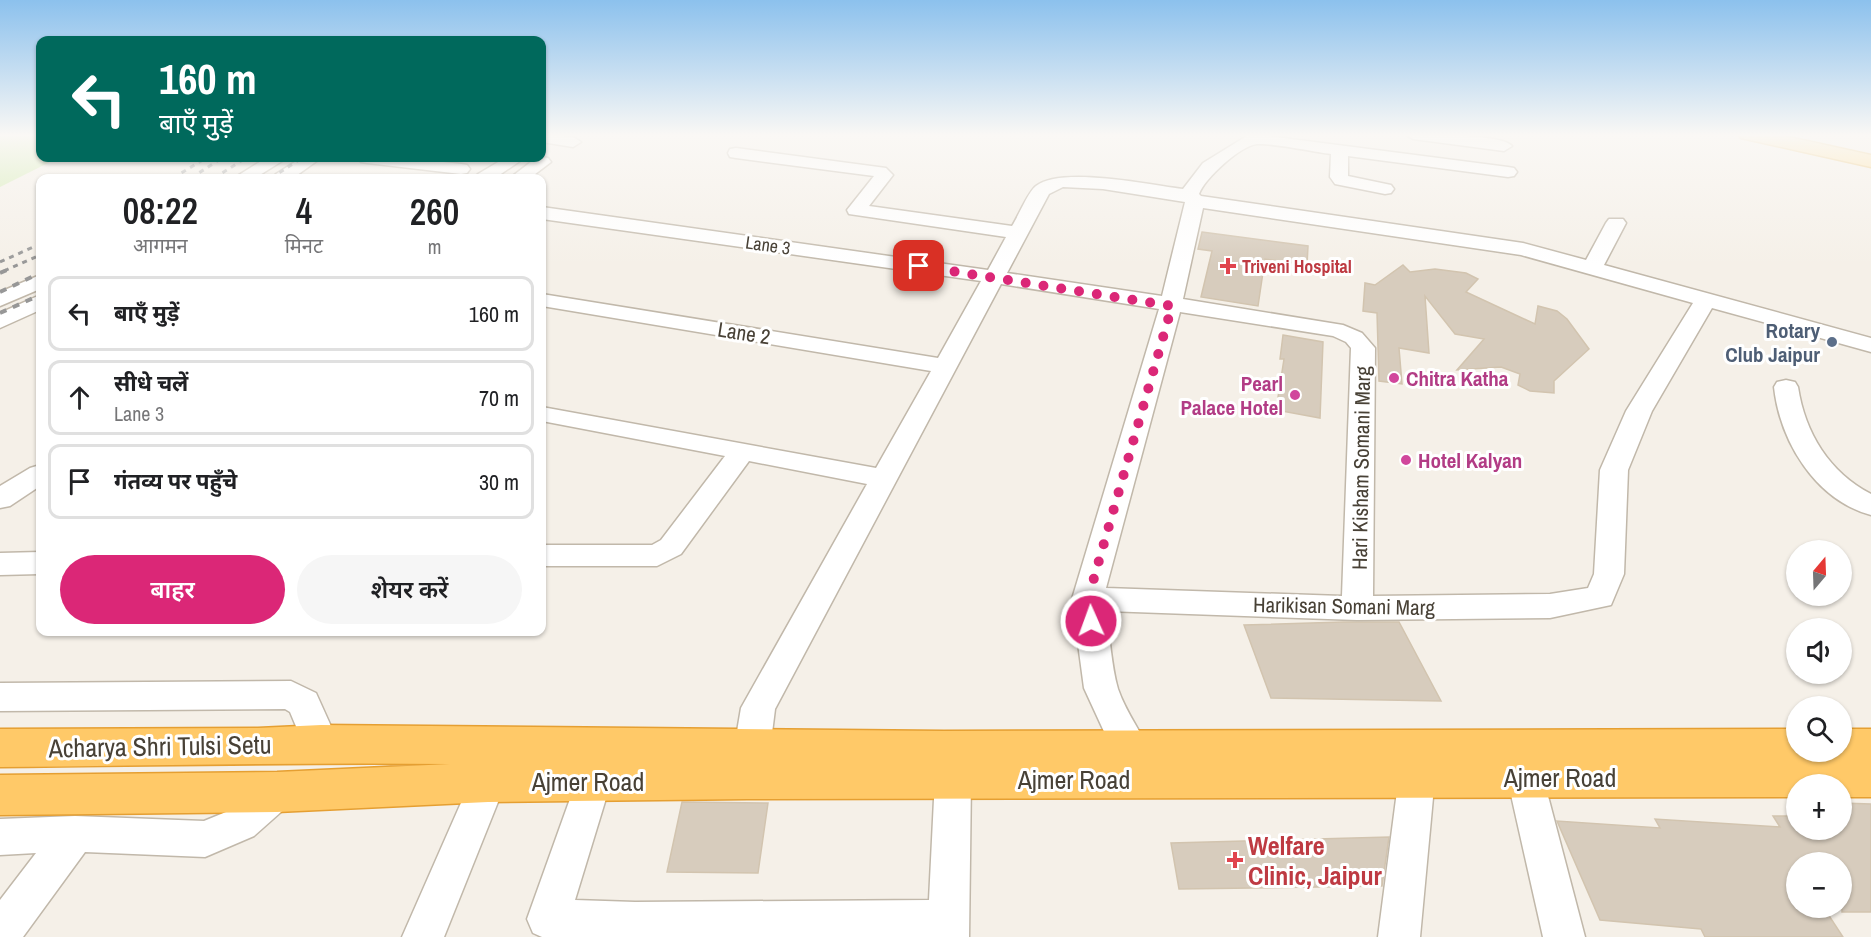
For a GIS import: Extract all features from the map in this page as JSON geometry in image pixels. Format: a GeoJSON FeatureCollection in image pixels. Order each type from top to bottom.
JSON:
{"type":"FeatureCollection","features":[{"type":"Feature","properties":{"kind":"highway","name":"Ajmer Road"},"geometry":{"type":"LineString","coordinates":[[321,744],[752,749],[1417,776],[1871,777]]}},
{"type":"Feature","properties":{"kind":"highway","name":"Acharya Shri Tulsi Setu"},"geometry":{"type":"LineString","coordinates":[[0,748],[258,747],[321,744]]}},
{"type":"Feature","properties":{"kind":"highway","name":"Ajmer Road"},"geometry":{"type":"LineString","coordinates":[[277,792],[488,782],[953,779],[1137,764],[1786,748]]}},
{"type":"Feature","properties":{"kind":"highway"},"geometry":{"type":"LineString","coordinates":[[1852,748],[1871,748]]}},
{"type":"Feature","properties":{"kind":"highway","name":"Acharya Shri Tulsi Setu"},"geometry":{"type":"LineString","coordinates":[[0,795],[277,792]]}},
{"type":"Feature","properties":{"kind":"street"},"geometry":{"type":"LineString","coordinates":[[882,178],[856,210],[1019,233]]}},
{"type":"Feature","properties":{"kind":"street"},"geometry":{"type":"LineString","coordinates":[[1137,764],[1101,688],[1088,599],[1172,306],[1192,198],[1192,183],[1197,178]]}},
{"type":"Feature","properties":{"kind":"street"},"geometry":{"type":"LineString","coordinates":[[1339,178],[1385,189]]}},
{"type":"Feature","properties":{"kind":"street"},"geometry":{"type":"LineString","coordinates":[[752,749],[758,708],[1042,190],[1061,182],[1103,184],[1523,249],[1871,345]]}},
{"type":"Feature","properties":{"kind":"street","name":"Lane 3"},"geometry":{"type":"LineString","coordinates":[[546,214],[995,277],[1172,306]]}},
{"type":"Feature","properties":{"kind":"street"},"geometry":{"type":"LineString","coordinates":[[1593,267],[1616,223]]}},
{"type":"Feature","properties":{"kind":"street"},"geometry":{"type":"LineString","coordinates":[[0,300],[36,283]]}},
{"type":"Feature","properties":{"kind":"street","name":"Harikisan Somani Marg"},"geometry":{"type":"LineString","coordinates":[[1088,599],[1357,608],[1550,606],[1600,597],[1610,574],[1614,470],[1639,411],[1706,300]]}},
{"type":"Feature","properties":{"kind":"street","name":"Lane 2"},"geometry":{"type":"LineString","coordinates":[[546,301],[946,366]]}},
{"type":"Feature","properties":{"kind":"street"},"geometry":{"type":"LineString","coordinates":[[0,321],[36,304]]}},
{"type":"Feature","properties":{"kind":"street","name":"Hari Kisham Somani Marg"},"geometry":{"type":"LineString","coordinates":[[1172,306],[1333,329],[1350,334],[1360,342],[1363,348],[1363,377],[1357,608]]}},
{"type":"Feature","properties":{"kind":"street"},"geometry":{"type":"LineString","coordinates":[[1786,387],[1787,408],[1799,438],[1840,488],[1871,506]]}},
{"type":"Feature","properties":{"kind":"street"},"geometry":{"type":"LineString","coordinates":[[546,417],[884,478]]}},
{"type":"Feature","properties":{"kind":"street"},"geometry":{"type":"LineString","coordinates":[[546,556],[657,555],[671,547],[742,452]]}},
{"type":"Feature","properties":{"kind":"street"},"geometry":{"type":"LineString","coordinates":[[0,499],[36,476]]}},
{"type":"Feature","properties":{"kind":"street"},"geometry":{"type":"LineString","coordinates":[[0,564],[36,563]]}},
{"type":"Feature","properties":{"kind":"street"},"geometry":{"type":"LineString","coordinates":[[0,697],[291,695],[304,702],[321,744]]}},
{"type":"Feature","properties":{"kind":"street"},"geometry":{"type":"LineString","coordinates":[[1400,937],[1417,776]]}},
{"type":"Feature","properties":{"kind":"street"},"geometry":{"type":"LineString","coordinates":[[1525,777],[1564,937]]}},
{"type":"Feature","properties":{"kind":"street"},"geometry":{"type":"LineString","coordinates":[[593,782],[548,919],[634,930],[948,928],[953,779]]}},
{"type":"Feature","properties":{"kind":"street"},"geometry":{"type":"LineString","coordinates":[[423,937],[488,782]]}},
{"type":"Feature","properties":{"kind":"street"},"geometry":{"type":"LineString","coordinates":[[0,837],[75,834],[205,839],[240,824],[277,792]]}},
{"type":"Feature","properties":{"kind":"street"},"geometry":{"type":"LineString","coordinates":[[0,933],[75,834]]}},
{"type":"Feature","properties":{"kind":"green space"},"geometry":{"type":"Polygon","coordinates":[[[0,178],[19,178],[0,187],[0,178]]]}},
{"type":"Feature","properties":{"kind":"building"},"geometry":{"type":"Polygon","coordinates":[[[1202,232],[1308,246],[1307,265],[1265,259],[1258,306],[1201,297],[1212,251],[1198,249],[1202,232]]]}},
{"type":"Feature","properties":{"kind":"building"},"geometry":{"type":"Polygon","coordinates":[[[1403,265],[1410,272],[1435,269],[1466,273],[1478,279],[1466,292],[1535,324],[1538,306],[1557,311],[1567,319],[1589,349],[1554,381],[1554,393],[1530,391],[1518,385],[1520,374],[1501,367],[1457,370],[1484,339],[1455,334],[1425,296],[1429,353],[1399,348],[1402,384],[1379,381],[1377,313],[1363,311],[1365,283],[1375,285],[1403,265]]]}},
{"type":"Feature","properties":{"kind":"building"},"geometry":{"type":"Polygon","coordinates":[[[1283,335],[1323,342],[1320,418],[1276,410],[1284,359],[1280,359],[1283,335]]]}},
{"type":"Feature","properties":{"kind":"building"},"geometry":{"type":"Polygon","coordinates":[[[1399,622],[1441,701],[1271,698],[1244,625],[1399,622]]]}},
{"type":"Feature","properties":{"kind":"building"},"geometry":{"type":"Polygon","coordinates":[[[682,802],[768,803],[758,873],[667,872],[682,802]]]}},
{"type":"Feature","properties":{"kind":"building"},"geometry":{"type":"Polygon","coordinates":[[[1852,803],[1871,804],[1871,912],[1852,912],[1852,852],[1786,852],[1786,918],[1831,918],[1843,937],[1705,937],[1701,929],[1600,920],[1557,821],[1660,828],[1655,819],[1780,827],[1773,816],[1786,816],[1786,840],[1852,840],[1852,803]]]}},
{"type":"Feature","properties":{"kind":"building"},"geometry":{"type":"Polygon","coordinates":[[[1389,837],[1382,886],[1179,889],[1171,843],[1389,837]]]}},
{"type":"Feature","properties":{"kind":"railway"},"geometry":{"type":"LineString","coordinates":[[0,262],[36,246]]}},
{"type":"Feature","properties":{"kind":"railway"},"geometry":{"type":"LineString","coordinates":[[4,271],[36,257]]}},
{"type":"Feature","properties":{"kind":"railway"},"geometry":{"type":"LineString","coordinates":[[0,273],[7,270]]}},
{"type":"Feature","properties":{"kind":"railway"},"geometry":{"type":"LineString","coordinates":[[0,292],[36,275]]}},
{"type":"Feature","properties":{"kind":"railway"},"geometry":{"type":"LineString","coordinates":[[0,313],[36,297]]}},
{"type":"Feature","properties":{"kind":"place","name":"Triveni Hospital"},"geometry":{"type":"Point","coordinates":[1228,266]}},
{"type":"Feature","properties":{"kind":"place","name":"Rotary Club Jaipur"},"geometry":{"type":"Point","coordinates":[1832,342]}},
{"type":"Feature","properties":{"kind":"place","name":"Chitra Katha"},"geometry":{"type":"Point","coordinates":[1394,378]}},
{"type":"Feature","properties":{"kind":"place","name":"Pearl Palace Hotel"},"geometry":{"type":"Point","coordinates":[1295,395]}},
{"type":"Feature","properties":{"kind":"place","name":"Hotel Kalyan"},"geometry":{"type":"Point","coordinates":[1406,460]}},
{"type":"Feature","properties":{"kind":"place","name":"Welfare Clinic, Jaipur"},"geometry":{"type":"Point","coordinates":[1235,860]}},
{"type":"Feature","properties":{"kind":"route"},"geometry":{"type":"LineString","coordinates":[[919,266],[1172,306],[1088,599],[1091,621]]}}]}
